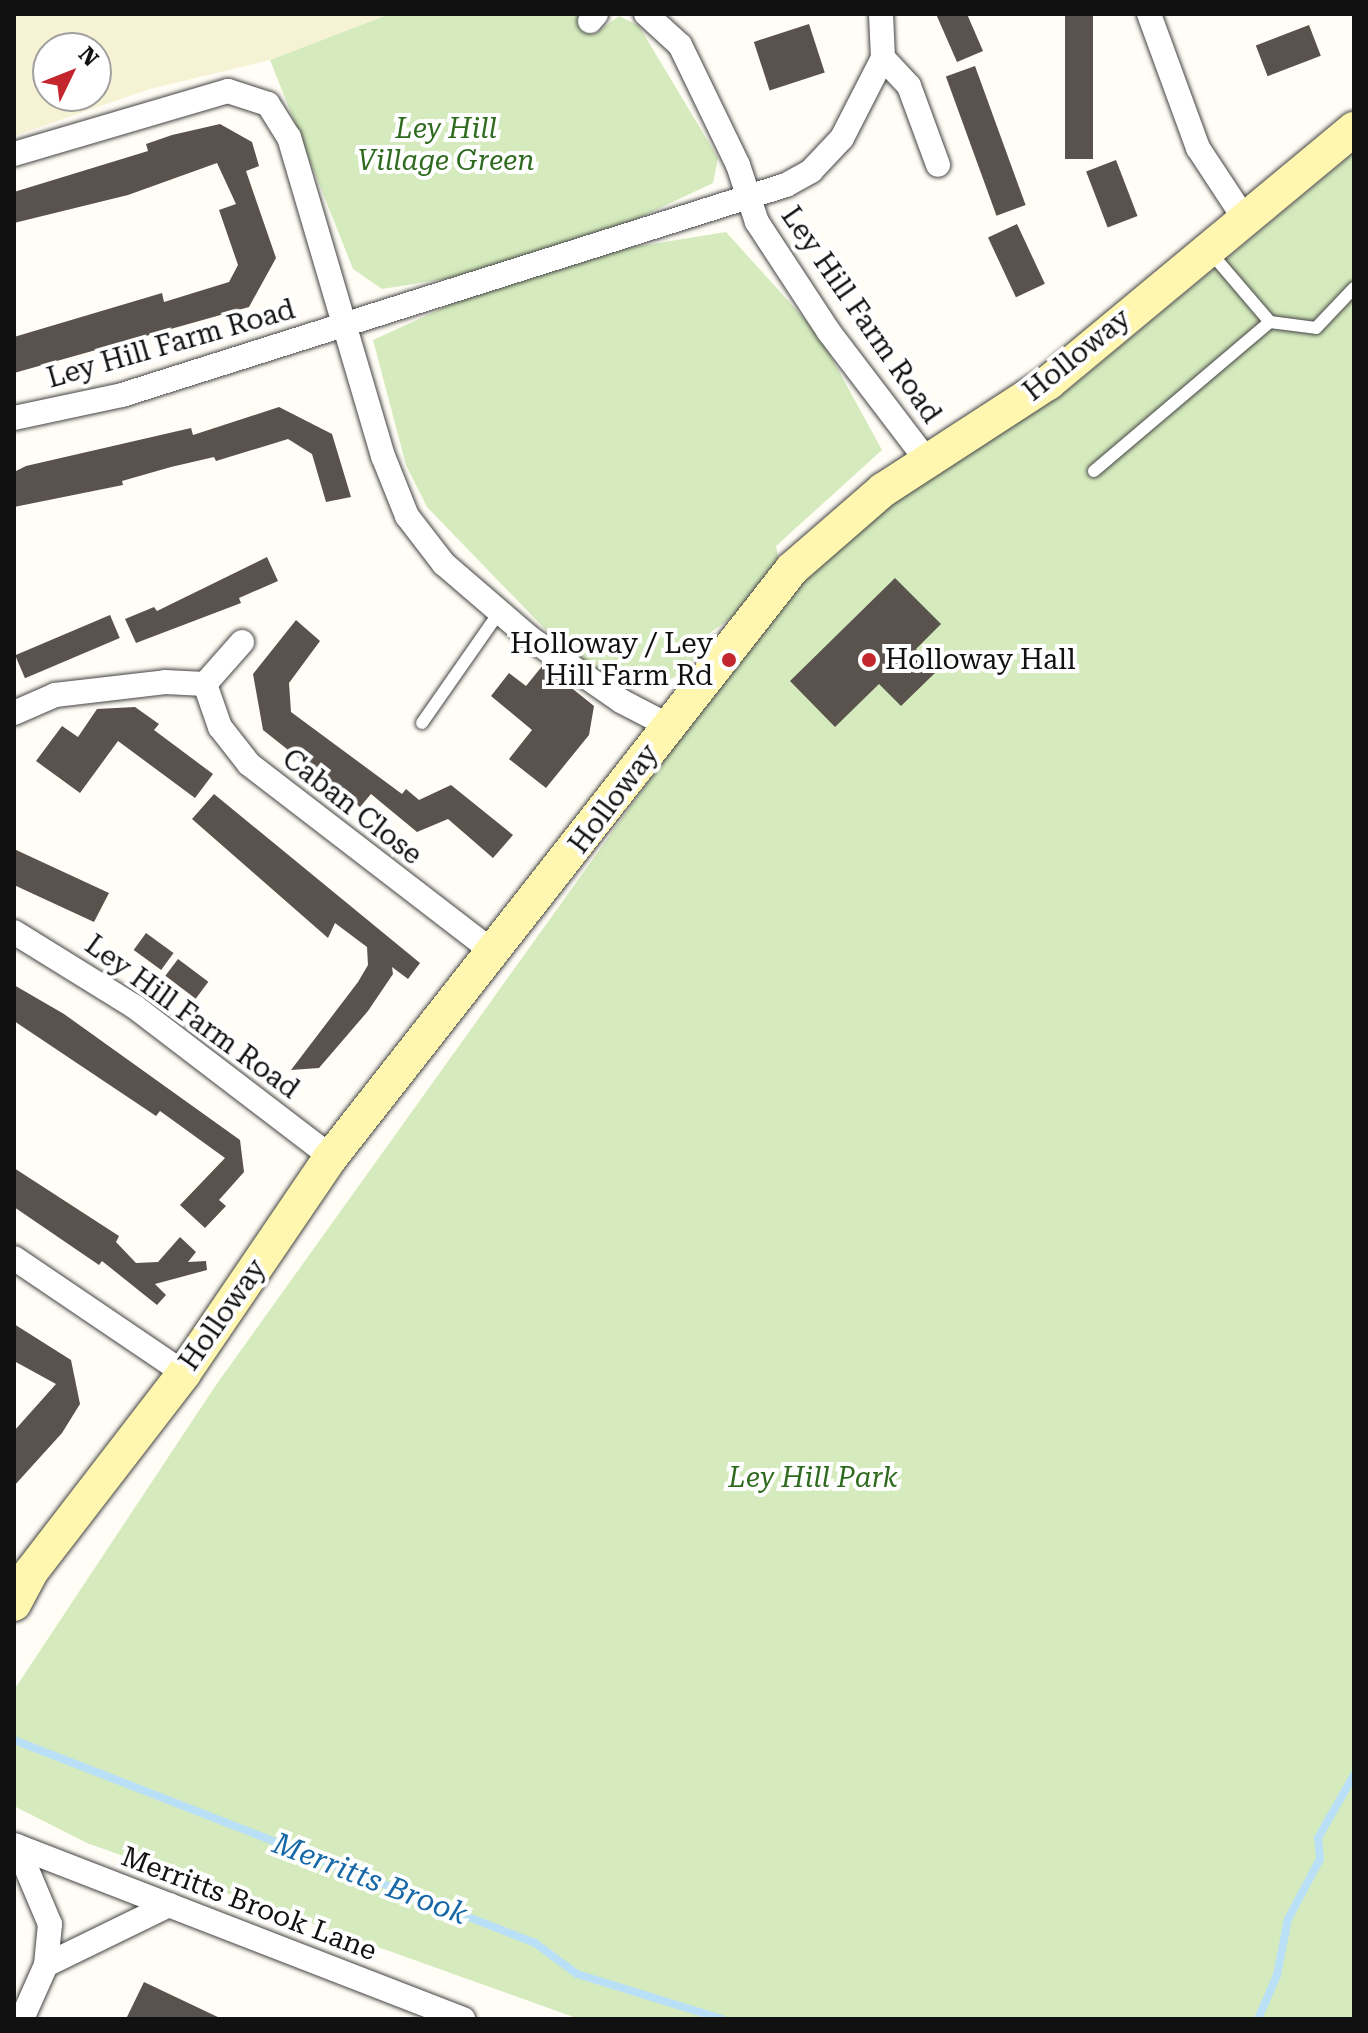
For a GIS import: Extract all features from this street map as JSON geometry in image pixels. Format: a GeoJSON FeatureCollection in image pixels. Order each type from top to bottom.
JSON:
{"type":"FeatureCollection","features":[{"type":"Feature","properties":{"kind":"street","name":"Ley Hill Farm Road"},"geometry":{"type":"LineString","coordinates":[[646,14],[680,45],[712,105],[757,222],[829,332],[928,462]]}},
{"type":"Feature","properties":{"kind":"street"},"geometry":{"type":"LineString","coordinates":[[881,14],[883,58],[909,86],[938,165]]}},
{"type":"Feature","properties":{"kind":"street"},"geometry":{"type":"LineString","coordinates":[[1149,14],[1198,148],[1244,218]]}},
{"type":"Feature","properties":{"kind":"street","name":"Ley Hill Farm Road"},"geometry":{"type":"LineString","coordinates":[[14,418],[122,395],[750,201],[811,171],[827,155],[842,138],[883,58]]}},
{"type":"Feature","properties":{"kind":"street"},"geometry":{"type":"LineString","coordinates":[[14,154],[228,91],[268,104],[289,137],[383,456],[407,516],[444,564],[500,611],[621,701],[669,726]]}},
{"type":"Feature","properties":{"kind":"street","name":"Holloway"},"geometry":{"type":"LineString","coordinates":[[14,1604],[23,1568],[184,1373],[331,1157],[494,953],[792,569],[883,490],[1048,383],[1206,247],[1354,129]]}},
{"type":"Feature","properties":{"kind":"street"},"geometry":{"type":"LineString","coordinates":[[14,713],[55,695],[165,682],[205,684],[242,642]]}},
{"type":"Feature","properties":{"kind":"street","name":"Caban Close"},"geometry":{"type":"LineString","coordinates":[[205,684],[220,727],[249,764],[494,953]]}},
{"type":"Feature","properties":{"kind":"street","name":"Ley Hill Farm Road"},"geometry":{"type":"LineString","coordinates":[[14,932],[135,1007],[331,1157]]}},
{"type":"Feature","properties":{"kind":"street"},"geometry":{"type":"LineString","coordinates":[[14,1258],[184,1373]]}},
{"type":"Feature","properties":{"kind":"street"},"geometry":{"type":"LineString","coordinates":[[16,1846],[50,1924],[46,1965],[22,2019]]}},
{"type":"Feature","properties":{"kind":"street","name":"Merritts Brook Lane"},"geometry":{"type":"LineString","coordinates":[[16,1846],[463,2019]]}},
{"type":"Feature","properties":{"kind":"street"},"geometry":{"type":"LineString","coordinates":[[46,1965],[169,1905]]}},
{"type":"Feature","properties":{"kind":"lane"},"geometry":{"type":"LineString","coordinates":[[1206,247],[1270,322],[1316,328],[1354,288]]}},
{"type":"Feature","properties":{"kind":"lane"},"geometry":{"type":"LineString","coordinates":[[1094,471],[1270,322]]}},
{"type":"Feature","properties":{"kind":"lane"},"geometry":{"type":"LineString","coordinates":[[422,723],[500,611]]}},
{"type":"Feature","properties":{"kind":"shaded area"},"geometry":{"type":"Polygon","coordinates":[[[14,14],[390,14],[270,60],[150,89],[112,102],[112,32],[32,32],[32,112],[83,112],[14,136],[14,14]]]}},
{"type":"Feature","properties":{"kind":"green space","name":"Ley Hill Village Green"},"geometry":{"type":"Polygon","coordinates":[[[390,14],[578,14],[593,35],[619,16],[639,26],[718,158],[713,183],[547,261],[726,232],[819,335],[882,450],[776,546],[783,580],[710,633],[687,671],[659,685],[600,686],[427,507],[406,465],[373,340],[539,264],[382,289],[353,269],[270,60],[390,14]]]}},
{"type":"Feature","properties":{"kind":"green space","name":"Ley Hill Park"},"geometry":{"type":"Polygon","coordinates":[[[1354,153],[1354,2019],[579,2019],[87,1843],[14,1806],[14,1690],[216,1385],[684,732],[805,577],[904,493],[1062,395],[1354,153]]]}},
{"type":"Feature","properties":{"kind":"building"},"geometry":{"type":"Polygon","coordinates":[[[936,14],[967,14],[983,51],[957,62],[936,14]]]}},
{"type":"Feature","properties":{"kind":"building"},"geometry":{"type":"Polygon","coordinates":[[[1065,14],[1093,14],[1093,159],[1065,159],[1065,14]]]}},
{"type":"Feature","properties":{"kind":"building"},"geometry":{"type":"Polygon","coordinates":[[[809,24],[825,73],[770,90],[754,42],[809,24]]]}},
{"type":"Feature","properties":{"kind":"building"},"geometry":{"type":"Polygon","coordinates":[[[1309,25],[1321,56],[1268,76],[1256,45],[1309,25]]]}},
{"type":"Feature","properties":{"kind":"building"},"geometry":{"type":"Polygon","coordinates":[[[975,66],[1026,205],[996,216],[946,77],[975,66]]]}},
{"type":"Feature","properties":{"kind":"building"},"geometry":{"type":"Polygon","coordinates":[[[220,124],[252,142],[259,166],[246,171],[276,258],[249,307],[14,373],[14,337],[162,293],[164,302],[229,282],[238,265],[219,210],[236,204],[217,163],[128,195],[14,223],[14,192],[148,151],[146,144],[172,135],[220,124]]]}},
{"type":"Feature","properties":{"kind":"building"},"geometry":{"type":"Polygon","coordinates":[[[1116,160],[1138,216],[1108,227],[1086,171],[1116,160]]]}},
{"type":"Feature","properties":{"kind":"building"},"geometry":{"type":"Polygon","coordinates":[[[1017,224],[1045,284],[1016,297],[988,238],[1017,224]]]}},
{"type":"Feature","properties":{"kind":"building"},"geometry":{"type":"Polygon","coordinates":[[[279,407],[332,434],[351,497],[326,502],[312,454],[288,439],[216,461],[214,457],[171,467],[122,481],[123,485],[14,507],[14,472],[26,466],[191,428],[193,435],[279,407]]]}},
{"type":"Feature","properties":{"kind":"building"},"geometry":{"type":"Polygon","coordinates":[[[267,557],[278,581],[239,598],[241,603],[136,643],[125,619],[154,607],[157,611],[267,557]]]}},
{"type":"Feature","properties":{"kind":"building","name":"Holloway Hall"},"geometry":{"type":"Polygon","coordinates":[[[895,578],[941,624],[916,649],[937,671],[901,706],[879,684],[835,727],[790,681],[895,578]]]}},
{"type":"Feature","properties":{"kind":"building"},"geometry":{"type":"Polygon","coordinates":[[[110,615],[120,638],[25,678],[15,655],[110,615]]]}},
{"type":"Feature","properties":{"kind":"building"},"geometry":{"type":"Polygon","coordinates":[[[296,620],[320,641],[289,683],[291,712],[402,794],[406,789],[419,800],[451,785],[513,835],[493,858],[448,819],[417,832],[371,794],[360,807],[263,730],[253,674],[296,620]]]}},
{"type":"Feature","properties":{"kind":"building"},"geometry":{"type":"Polygon","coordinates":[[[543,665],[594,706],[589,735],[546,788],[509,759],[532,730],[491,696],[509,673],[526,686],[543,665]]]}},
{"type":"Feature","properties":{"kind":"building"},"geometry":{"type":"Polygon","coordinates":[[[135,707],[159,724],[154,730],[213,774],[195,798],[118,741],[80,793],[36,761],[62,726],[78,737],[97,709],[135,707]]]}},
{"type":"Feature","properties":{"kind":"building"},"geometry":{"type":"Polygon","coordinates":[[[214,794],[420,963],[408,979],[392,967],[393,974],[368,1011],[319,1068],[291,1070],[358,982],[368,965],[367,947],[335,923],[328,938],[192,819],[214,794]]]}},
{"type":"Feature","properties":{"kind":"building"},"geometry":{"type":"Polygon","coordinates":[[[14,849],[109,893],[94,922],[14,885],[14,849]]]}},
{"type":"Feature","properties":{"kind":"building"},"geometry":{"type":"Polygon","coordinates":[[[146,933],[174,953],[161,970],[134,950],[146,933]]]}},
{"type":"Feature","properties":{"kind":"building"},"geometry":{"type":"Polygon","coordinates":[[[178,959],[208,982],[196,999],[165,976],[178,959]]]}},
{"type":"Feature","properties":{"kind":"building"},"geometry":{"type":"Polygon","coordinates":[[[14,985],[64,1014],[240,1140],[244,1172],[219,1200],[226,1206],[205,1228],[180,1205],[225,1158],[160,1111],[156,1116],[14,1021],[14,985]]]}},
{"type":"Feature","properties":{"kind":"building"},"geometry":{"type":"Polygon","coordinates":[[[14,1168],[119,1236],[116,1242],[136,1263],[158,1262],[180,1237],[196,1252],[188,1262],[206,1261],[207,1270],[155,1284],[166,1295],[157,1305],[102,1261],[99,1265],[14,1207],[14,1168]]]}},
{"type":"Feature","properties":{"kind":"building"},"geometry":{"type":"Polygon","coordinates":[[[14,1324],[71,1360],[80,1404],[62,1433],[14,1486],[14,1431],[56,1384],[14,1361],[14,1324]]]}},
{"type":"Feature","properties":{"kind":"building"},"geometry":{"type":"Polygon","coordinates":[[[144,1982],[222,2019],[126,2019],[144,1982]]]}},
{"type":"Feature","properties":{"kind":"waterway","name":"Merritts Brook"},"geometry":{"type":"LineString","coordinates":[[14,1740],[535,1943],[577,1974],[722,2019]]}},
{"type":"Feature","properties":{"kind":"waterway"},"geometry":{"type":"LineString","coordinates":[[1258,2019],[1277,1975],[1288,1919],[1320,1859],[1318,1838],[1354,1775]]}},
{"type":"Feature","properties":{"kind":"place","name":"Holloway / Ley Hill Farm Rd"},"geometry":{"type":"Point","coordinates":[729,660]}},
{"type":"Feature","properties":{"kind":"place","name":"Holloway Hall"},"geometry":{"type":"Point","coordinates":[869,660]}}]}
